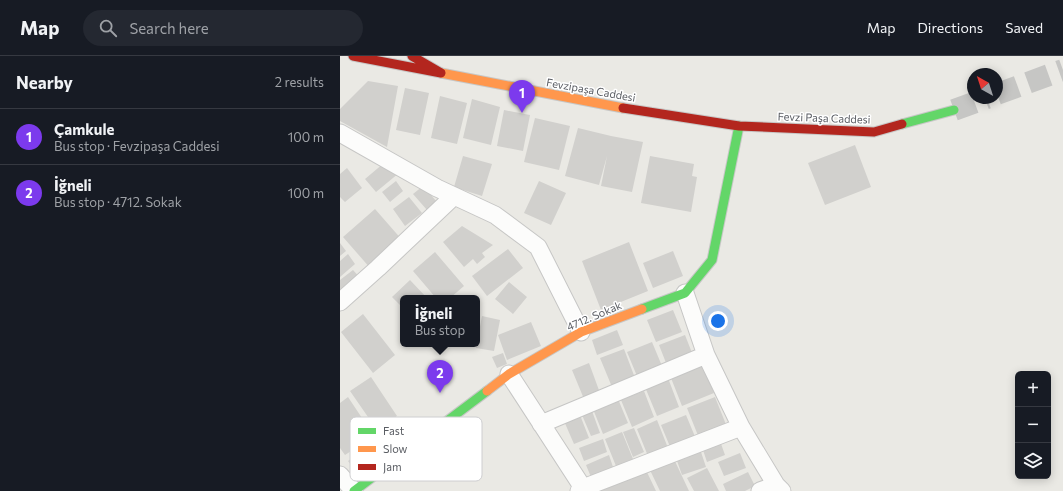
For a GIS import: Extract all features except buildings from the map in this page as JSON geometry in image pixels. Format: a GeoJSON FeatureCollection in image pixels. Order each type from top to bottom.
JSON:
{"type":"FeatureCollection","features":[{"type":"Feature","properties":{"kind":"street","name":"Fevzipaşa Caddesi"},"geometry":{"type":"LineString","coordinates":[[353,56],[598,104],[739,126]]}},
{"type":"Feature","properties":{"kind":"street","name":"Fevzipaşa Caddesi"},"geometry":{"type":"LineString","coordinates":[[412,56],[441,73]]}},
{"type":"Feature","properties":{"kind":"street","name":"Fevzi Paşa Caddesi"},"geometry":{"type":"LineString","coordinates":[[739,126],[874,132],[954,110]]}},
{"type":"Feature","properties":{"kind":"street"},"geometry":{"type":"LineString","coordinates":[[739,126],[712,260],[685,293],[706,355],[741,427],[779,488],[760,491]]}},
{"type":"Feature","properties":{"kind":"street"},"geometry":{"type":"LineString","coordinates":[[340,133],[437,188],[495,216],[538,247],[581,332]]}},
{"type":"Feature","properties":{"kind":"street"},"geometry":{"type":"LineString","coordinates":[[340,302],[454,196]]}},
{"type":"Feature","properties":{"kind":"street","name":"4712. Sokak"},"geometry":{"type":"LineString","coordinates":[[452,417],[509,374],[581,332],[685,293]]}},
{"type":"Feature","properties":{"kind":"street"},"geometry":{"type":"LineString","coordinates":[[541,424],[706,355]]}},
{"type":"Feature","properties":{"kind":"street"},"geometry":{"type":"LineString","coordinates":[[509,374],[582,490],[741,427]]}},
{"type":"Feature","properties":{"kind":"street"},"geometry":{"type":"LineString","coordinates":[[340,475],[354,491]]}},
{"type":"Feature","properties":{"kind":"street","name":"4712. Sokak"},"geometry":{"type":"LineString","coordinates":[[354,491],[367,481]]}},
{"type":"Feature","properties":{"kind":"tunnel"},"geometry":{"type":"LineString","coordinates":[[1003,92],[1063,70]]}},
{"type":"Feature","properties":{"kind":"tunnel"},"geometry":{"type":"LineString","coordinates":[[954,110],[970,104]]}},
{"type":"Feature","properties":{"kind":"traffic: fast"},"geometry":{"type":"LineString","coordinates":[[902,124],[954,110]]}},
{"type":"Feature","properties":{"kind":"traffic: fast"},"geometry":{"type":"LineString","coordinates":[[642,309],[685,293],[712,260],[739,126]]}},
{"type":"Feature","properties":{"kind":"traffic: fast"},"geometry":{"type":"LineString","coordinates":[[452,417],[487,391]]}},
{"type":"Feature","properties":{"kind":"traffic: fast"},"geometry":{"type":"LineString","coordinates":[[354,491],[367,481]]}},
{"type":"Feature","properties":{"kind":"traffic: slow"},"geometry":{"type":"LineString","coordinates":[[441,73],[623,108]]}},
{"type":"Feature","properties":{"kind":"traffic: slow"},"geometry":{"type":"LineString","coordinates":[[487,391],[509,374],[581,332],[642,309]]}},
{"type":"Feature","properties":{"kind":"traffic: jam"},"geometry":{"type":"LineString","coordinates":[[353,56],[441,73],[412,56]]}},
{"type":"Feature","properties":{"kind":"traffic: jam"},"geometry":{"type":"LineString","coordinates":[[623,108],[739,126],[874,132],[902,124]]}},
{"type":"Feature","properties":{"kind":"place","name":"Çamkule"},"geometry":{"type":"Point","coordinates":[522,113]}},
{"type":"Feature","properties":{"kind":"place","name":"İğneli"},"geometry":{"type":"Point","coordinates":[440,393]}}]}
